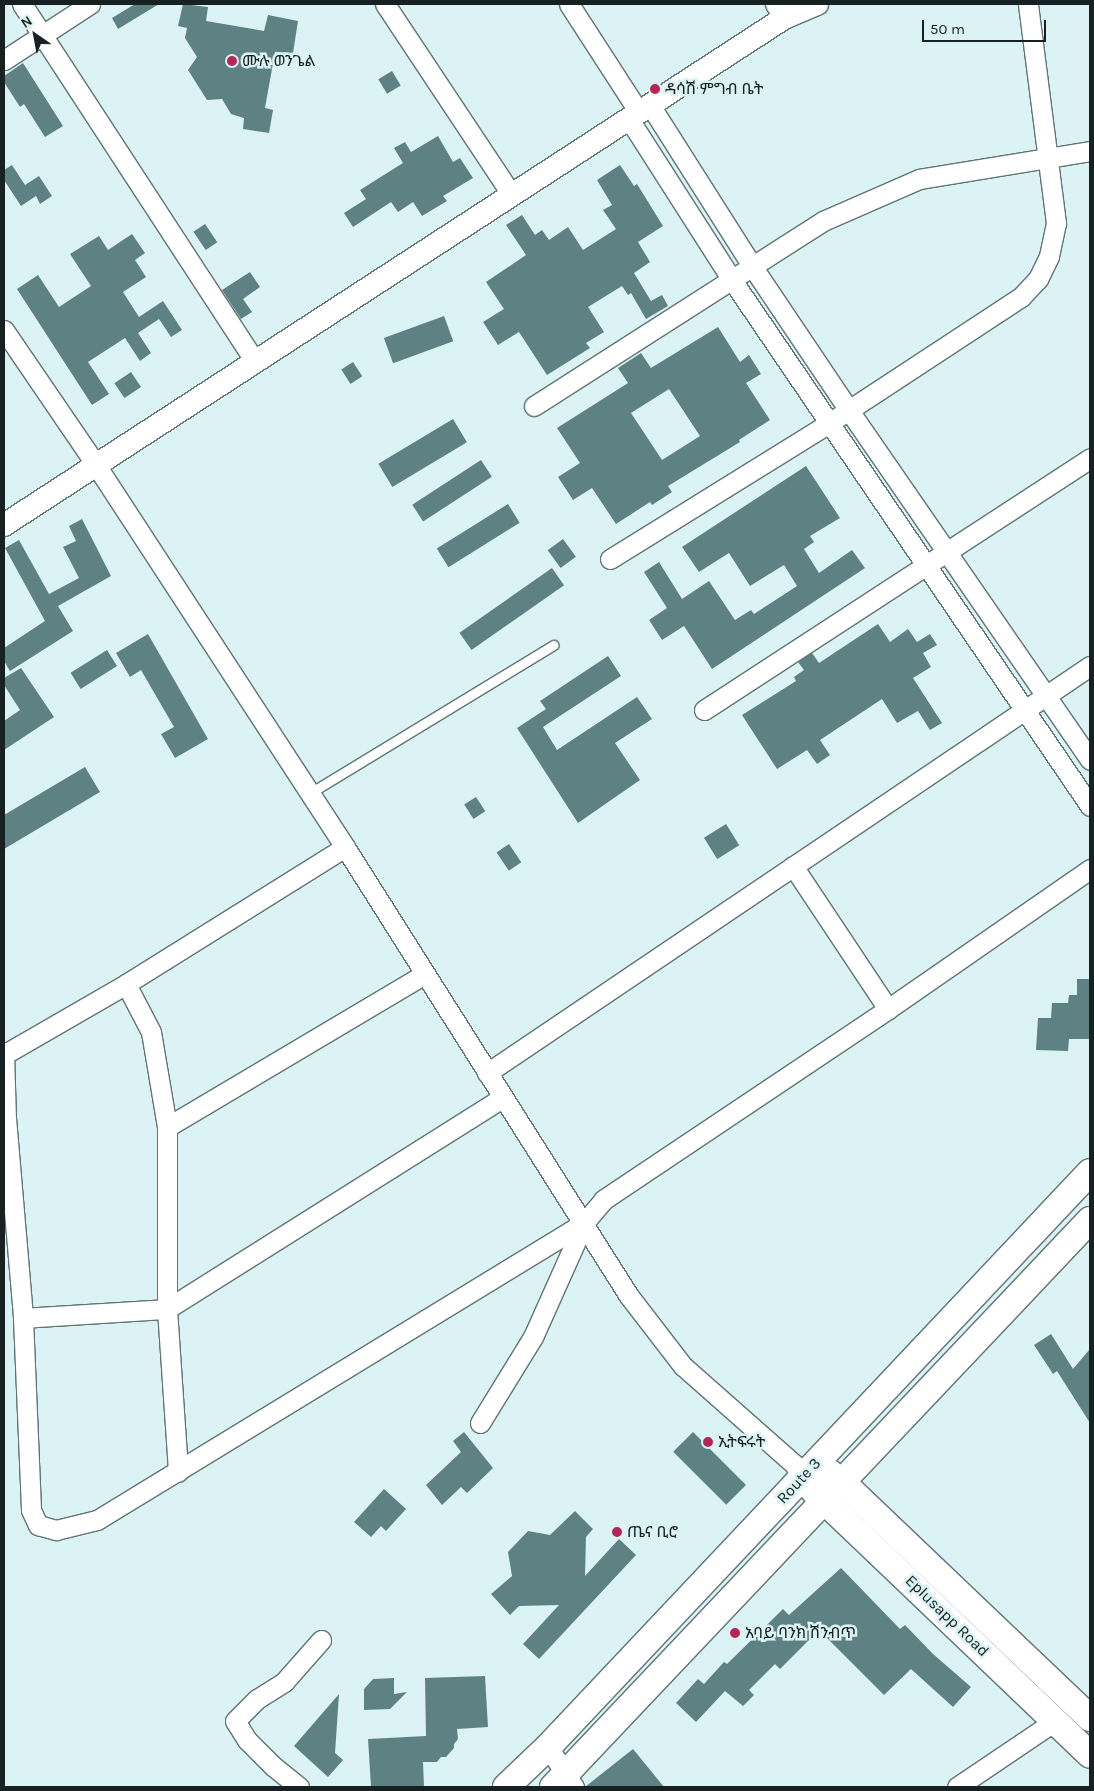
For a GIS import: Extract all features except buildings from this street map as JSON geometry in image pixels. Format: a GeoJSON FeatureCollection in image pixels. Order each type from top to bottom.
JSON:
{"type":"FeatureCollection","features":[{"type":"Feature","properties":{"kind":"main road","name":"Route 3"},"geometry":{"type":"LineString","coordinates":[[506,1787],[548,1747],[804,1469],[1090,1172]]}},
{"type":"Feature","properties":{"kind":"main road"},"geometry":{"type":"LineString","coordinates":[[565,1783],[1090,1220]]}},
{"type":"Feature","properties":{"kind":"main road"},"geometry":{"type":"LineString","coordinates":[[804,1469],[835,1492],[1057,1686],[1090,1718]]}},
{"type":"Feature","properties":{"kind":"main road","name":"Eplusapp Road"},"geometry":{"type":"LineString","coordinates":[[835,1492],[1047,1712],[1090,1754]]}},
{"type":"Feature","properties":{"kind":"main road"},"geometry":{"type":"LineString","coordinates":[[1047,1712],[1057,1686]]}},
{"type":"Feature","properties":{"kind":"street"},"geometry":{"type":"LineString","coordinates":[[22,4],[255,362]]}},
{"type":"Feature","properties":{"kind":"street"},"geometry":{"type":"LineString","coordinates":[[4,60],[90,4]]}},
{"type":"Feature","properties":{"kind":"street"},"geometry":{"type":"LineString","coordinates":[[386,4],[512,195]]}},
{"type":"Feature","properties":{"kind":"street"},"geometry":{"type":"LineString","coordinates":[[569,4],[639,112],[752,266],[946,554],[1090,760]]}},
{"type":"Feature","properties":{"kind":"street"},"geometry":{"type":"LineString","coordinates":[[4,526],[639,112],[780,11],[817,4]]}},
{"type":"Feature","properties":{"kind":"street"},"geometry":{"type":"LineString","coordinates":[[610,559],[829,423],[1021,297],[1038,279],[1049,256],[1056,223],[1028,4]]}},
{"type":"Feature","properties":{"kind":"street"},"geometry":{"type":"LineString","coordinates":[[639,112],[732,280],[1090,806]]}},
{"type":"Feature","properties":{"kind":"street"},"geometry":{"type":"LineString","coordinates":[[534,406],[823,220],[919,179],[1090,152]]}},
{"type":"Feature","properties":{"kind":"street"},"geometry":{"type":"LineString","coordinates":[[4,330],[96,465],[345,847],[629,1296],[682,1366],[804,1469]]}},
{"type":"Feature","properties":{"kind":"street"},"geometry":{"type":"LineString","coordinates":[[704,710],[946,554],[1090,458]]}},
{"type":"Feature","properties":{"kind":"street"},"geometry":{"type":"LineString","coordinates":[[487,1073],[1090,666]]}},
{"type":"Feature","properties":{"kind":"street"},"geometry":{"type":"LineString","coordinates":[[345,847],[126,984],[4,1053],[5,1118],[23,1318],[31,1510],[38,1525],[56,1530],[97,1520],[584,1223]]}},
{"type":"Feature","properties":{"kind":"street"},"geometry":{"type":"LineString","coordinates":[[793,866],[888,1009]]}},
{"type":"Feature","properties":{"kind":"street"},"geometry":{"type":"LineString","coordinates":[[480,1423],[534,1337],[584,1223],[602,1200],[888,1009],[1090,869]]}},
{"type":"Feature","properties":{"kind":"street"},"geometry":{"type":"LineString","coordinates":[[167,1127],[425,974]]}},
{"type":"Feature","properties":{"kind":"street"},"geometry":{"type":"LineString","coordinates":[[126,984],[151,1032],[167,1127],[167,1309],[178,1472]]}},
{"type":"Feature","properties":{"kind":"street"},"geometry":{"type":"LineString","coordinates":[[23,1318],[167,1309],[502,1097]]}},
{"type":"Feature","properties":{"kind":"street"},"geometry":{"type":"LineString","coordinates":[[299,1787],[274,1767],[247,1740],[234,1721],[258,1699],[284,1682],[320,1640]]}},
{"type":"Feature","properties":{"kind":"street"},"geometry":{"type":"LineString","coordinates":[[957,1787],[1047,1712]]}},
{"type":"Feature","properties":{"kind":"street"},"geometry":{"type":"LineString","coordinates":[[548,1747],[565,1783]]}},
{"type":"Feature","properties":{"kind":"lane"},"geometry":{"type":"LineString","coordinates":[[310,793],[553,645]]}},
{"type":"Feature","properties":{"kind":"place","name":"ሙሉ ወንጌል"},"geometry":{"type":"Point","coordinates":[232,61]}},
{"type":"Feature","properties":{"kind":"place","name":"ዳሳሽ ምግብ ቤት"},"geometry":{"type":"Point","coordinates":[655,89]}},
{"type":"Feature","properties":{"kind":"place","name":"ኢትፍሩት"},"geometry":{"type":"Point","coordinates":[708,1442]}},
{"type":"Feature","properties":{"kind":"place","name":"ጤና ቢሮ"},"geometry":{"type":"Point","coordinates":[617,1532]}},
{"type":"Feature","properties":{"kind":"place","name":"አባይ ባንክ ሽንብጥ"},"geometry":{"type":"Point","coordinates":[735,1633]}}]}
